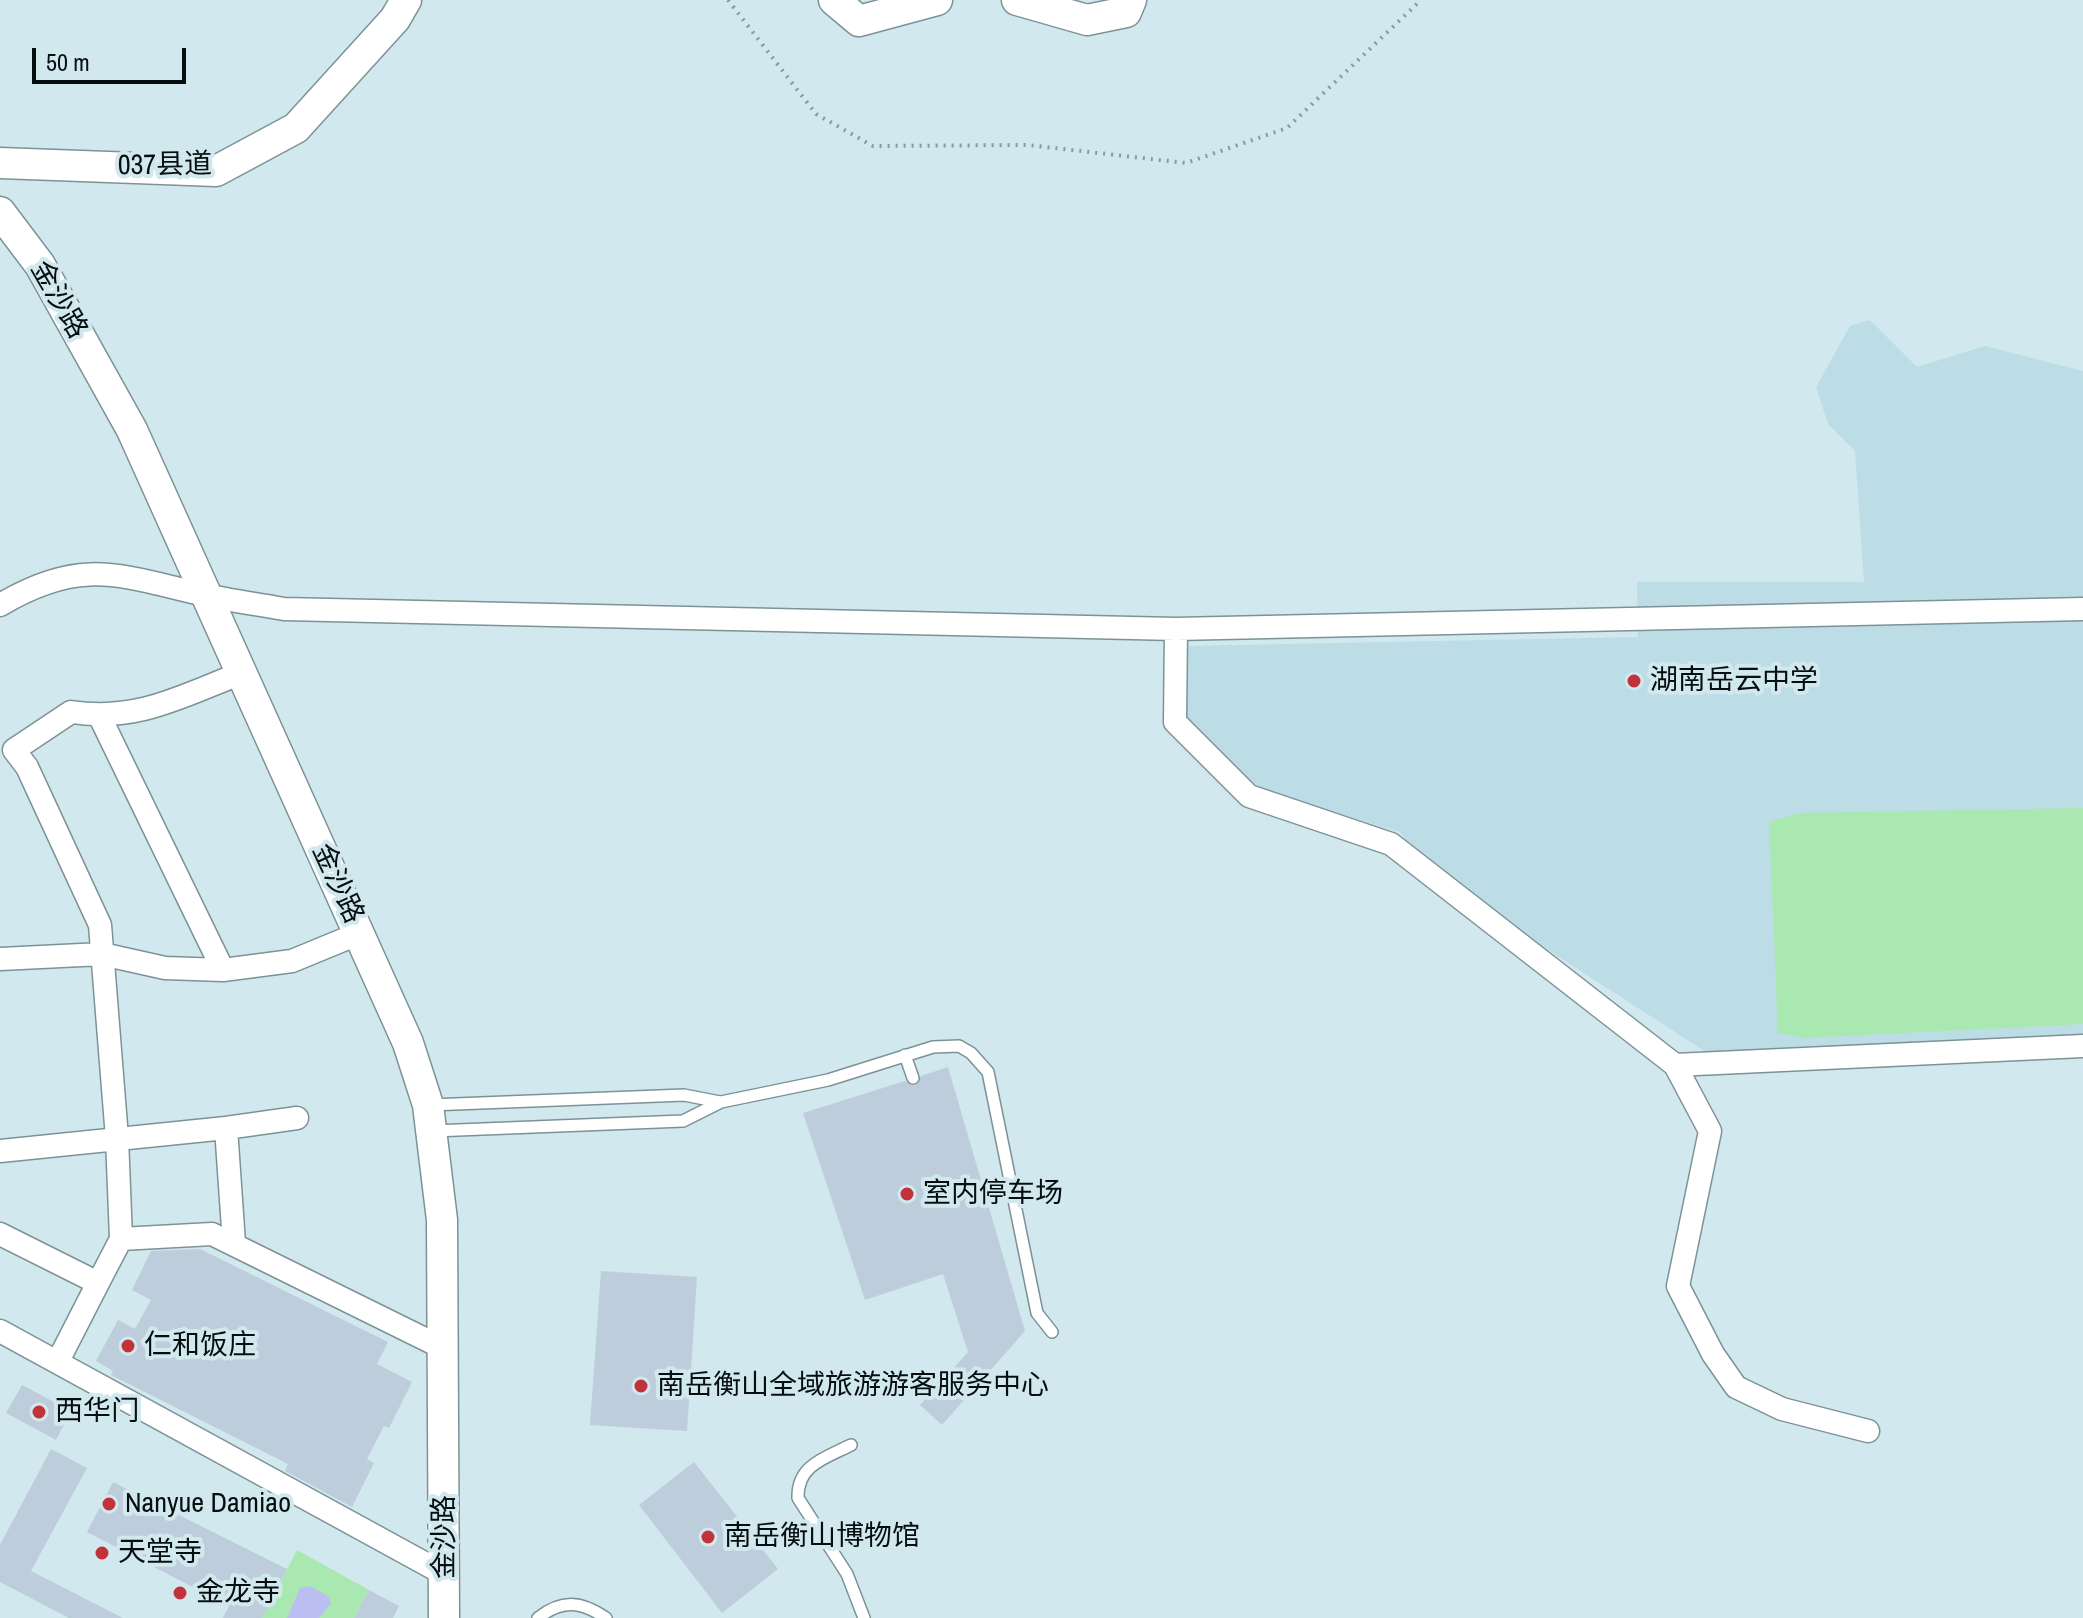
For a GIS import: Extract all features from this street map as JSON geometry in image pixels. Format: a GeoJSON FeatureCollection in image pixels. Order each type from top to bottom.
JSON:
{"type":"FeatureCollection","features":[{"type":"Feature","properties":{"kind":"main road","name":"037县道"},"geometry":{"type":"LineString","coordinates":[[0,163],[216,171],[296,128],[395,19],[406,0]]}},
{"type":"Feature","properties":{"kind":"main road"},"geometry":{"type":"LineString","coordinates":[[834,0],[859,21],[937,0]]}},
{"type":"Feature","properties":{"kind":"main road"},"geometry":{"type":"LineString","coordinates":[[1017,0],[1087,20],[1126,12],[1131,0]]}},
{"type":"Feature","properties":{"kind":"main road","name":"金沙路"},"geometry":{"type":"LineString","coordinates":[[0,212],[40,265],[132,430],[239,674],[408,1043],[430,1118],[442,1220],[444,1618]]}},
{"type":"Feature","properties":{"kind":"street"},"geometry":{"type":"LineString","coordinates":[[0,605],[53,580],[90,573],[135,576],[205,595],[284,609],[1176,629],[2083,609]]}},
{"type":"Feature","properties":{"kind":"street"},"geometry":{"type":"LineString","coordinates":[[1176,629],[1175,722],[1249,796],[1391,844],[1675,1065],[1710,1131],[1678,1286],[1713,1354],[1736,1387],[1782,1409],[1868,1431]]}},
{"type":"Feature","properties":{"kind":"street"},"geometry":{"type":"LineString","coordinates":[[58,1361],[121,1239],[117,1138],[100,925],[27,767],[14,750],[71,712],[100,717],[143,712],[239,674]]}},
{"type":"Feature","properties":{"kind":"street"},"geometry":{"type":"LineString","coordinates":[[100,717],[223,970]]}},
{"type":"Feature","properties":{"kind":"street"},"geometry":{"type":"LineString","coordinates":[[0,959],[102,954],[165,968],[223,970],[292,961],[360,933]]}},
{"type":"Feature","properties":{"kind":"street"},"geometry":{"type":"LineString","coordinates":[[1675,1065],[2083,1046]]}},
{"type":"Feature","properties":{"kind":"street"},"geometry":{"type":"LineString","coordinates":[[0,1151],[297,1118]]}},
{"type":"Feature","properties":{"kind":"street"},"geometry":{"type":"LineString","coordinates":[[226,1128],[234,1243]]}},
{"type":"Feature","properties":{"kind":"street"},"geometry":{"type":"LineString","coordinates":[[0,1234],[98,1283]]}},
{"type":"Feature","properties":{"kind":"street"},"geometry":{"type":"LineString","coordinates":[[121,1239],[212,1234],[445,1349]]}},
{"type":"Feature","properties":{"kind":"street"},"geometry":{"type":"LineString","coordinates":[[0,1331],[446,1575]]}},
{"type":"Feature","properties":{"kind":"lane"},"geometry":{"type":"LineString","coordinates":[[430,1118],[683,1121],[721,1102],[828,1080],[933,1047],[959,1046],[971,1053],[988,1072],[1037,1313],[1052,1332]]}},
{"type":"Feature","properties":{"kind":"lane"},"geometry":{"type":"LineString","coordinates":[[905,1055],[913,1078]]}},
{"type":"Feature","properties":{"kind":"lane"},"geometry":{"type":"LineString","coordinates":[[430,1118],[684,1095],[721,1102]]}},
{"type":"Feature","properties":{"kind":"lane"},"geometry":{"type":"LineString","coordinates":[[851,1445],[812,1464],[801,1475],[798,1498],[847,1574],[864,1618]]}},
{"type":"Feature","properties":{"kind":"lane"},"geometry":{"type":"LineString","coordinates":[[538,1618],[558,1606],[576,1603],[606,1618]]}},
{"type":"Feature","properties":{"kind":"path"},"geometry":{"type":"LineString","coordinates":[[728,0],[816,114],[873,146],[1028,145],[1186,163],[1287,128],[1421,0]]}},
{"type":"Feature","properties":{"kind":"shaded area","name":"湖南岳云中学"},"geometry":{"type":"Polygon","coordinates":[[[1870,320],[1917,367],[1985,346],[2083,371],[2083,1050],[1720,1061],[1429,873],[1400,832],[1259,789],[1185,715],[1185,646],[1638,637],[1637,582],[1864,582],[1855,451],[1828,424],[1816,387],[1850,326],[1870,320]]]}},
{"type":"Feature","properties":{"kind":"green space"},"geometry":{"type":"Polygon","coordinates":[[[2083,808],[2083,1024],[1804,1038],[1778,1033],[1769,822],[1799,813],[2083,808]]]}},
{"type":"Feature","properties":{"kind":"green space"},"geometry":{"type":"Polygon","coordinates":[[[297,1550],[369,1590],[354,1618],[262,1618],[297,1550]]]}},
{"type":"Feature","properties":{"kind":"water"},"geometry":{"type":"Polygon","coordinates":[[[310,1586],[328,1596],[331,1603],[319,1618],[287,1618],[300,1588],[310,1586]]]}},
{"type":"Feature","properties":{"kind":"building","name":"室内停车场"},"geometry":{"type":"Polygon","coordinates":[[[948,1067],[1025,1331],[942,1425],[920,1405],[968,1352],[943,1274],[865,1300],[803,1113],[905,1081],[915,1086],[921,1076],[948,1067]]]}},
{"type":"Feature","properties":{"kind":"building"},"geometry":{"type":"Polygon","coordinates":[[[200,1249],[388,1342],[377,1364],[412,1382],[389,1428],[384,1426],[367,1459],[374,1463],[352,1507],[285,1471],[288,1464],[111,1375],[113,1371],[96,1361],[118,1320],[135,1329],[151,1300],[132,1290],[151,1251],[200,1249]]]}},
{"type":"Feature","properties":{"kind":"building","name":"南岳衡山全域旅游游客服务中心"},"geometry":{"type":"Polygon","coordinates":[[[601,1271],[697,1277],[687,1431],[590,1425],[601,1271]]]}},
{"type":"Feature","properties":{"kind":"building","name":"西华门"},"geometry":{"type":"Polygon","coordinates":[[[22,1385],[71,1411],[56,1440],[6,1413],[22,1385]]]}},
{"type":"Feature","properties":{"kind":"building"},"geometry":{"type":"Polygon","coordinates":[[[51,1449],[87,1468],[31,1571],[123,1618],[69,1618],[0,1582],[0,1545],[51,1449]]]}},
{"type":"Feature","properties":{"kind":"building","name":"南岳衡山博物馆"},"geometry":{"type":"Polygon","coordinates":[[[694,1462],[778,1569],[722,1613],[639,1505],[694,1462]]]}},
{"type":"Feature","properties":{"kind":"building"},"geometry":{"type":"Polygon","coordinates":[[[113,1482],[287,1569],[262,1618],[223,1618],[229,1606],[87,1532],[113,1482]]]}},
{"type":"Feature","properties":{"kind":"building"},"geometry":{"type":"Polygon","coordinates":[[[369,1590],[399,1606],[393,1618],[354,1618],[369,1590]]]}},
{"type":"Feature","properties":{"kind":"place","name":"湖南岳云中学"},"geometry":{"type":"Point","coordinates":[1634,681]}},
{"type":"Feature","properties":{"kind":"place","name":"室内停车场"},"geometry":{"type":"Point","coordinates":[907,1194]}},
{"type":"Feature","properties":{"kind":"place","name":"仁和饭庄"},"geometry":{"type":"Point","coordinates":[128,1346]}},
{"type":"Feature","properties":{"kind":"place","name":"南岳衡山全域旅游游客服务中心"},"geometry":{"type":"Point","coordinates":[641,1386]}},
{"type":"Feature","properties":{"kind":"place","name":"西华门"},"geometry":{"type":"Point","coordinates":[39,1412]}},
{"type":"Feature","properties":{"kind":"place","name":"Nanyue Damiao"},"geometry":{"type":"Point","coordinates":[109,1504]}},
{"type":"Feature","properties":{"kind":"place","name":"南岳衡山博物馆"},"geometry":{"type":"Point","coordinates":[708,1537]}},
{"type":"Feature","properties":{"kind":"place","name":"天堂寺"},"geometry":{"type":"Point","coordinates":[102,1553]}},
{"type":"Feature","properties":{"kind":"place","name":"金龙寺"},"geometry":{"type":"Point","coordinates":[180,1593]}}]}
